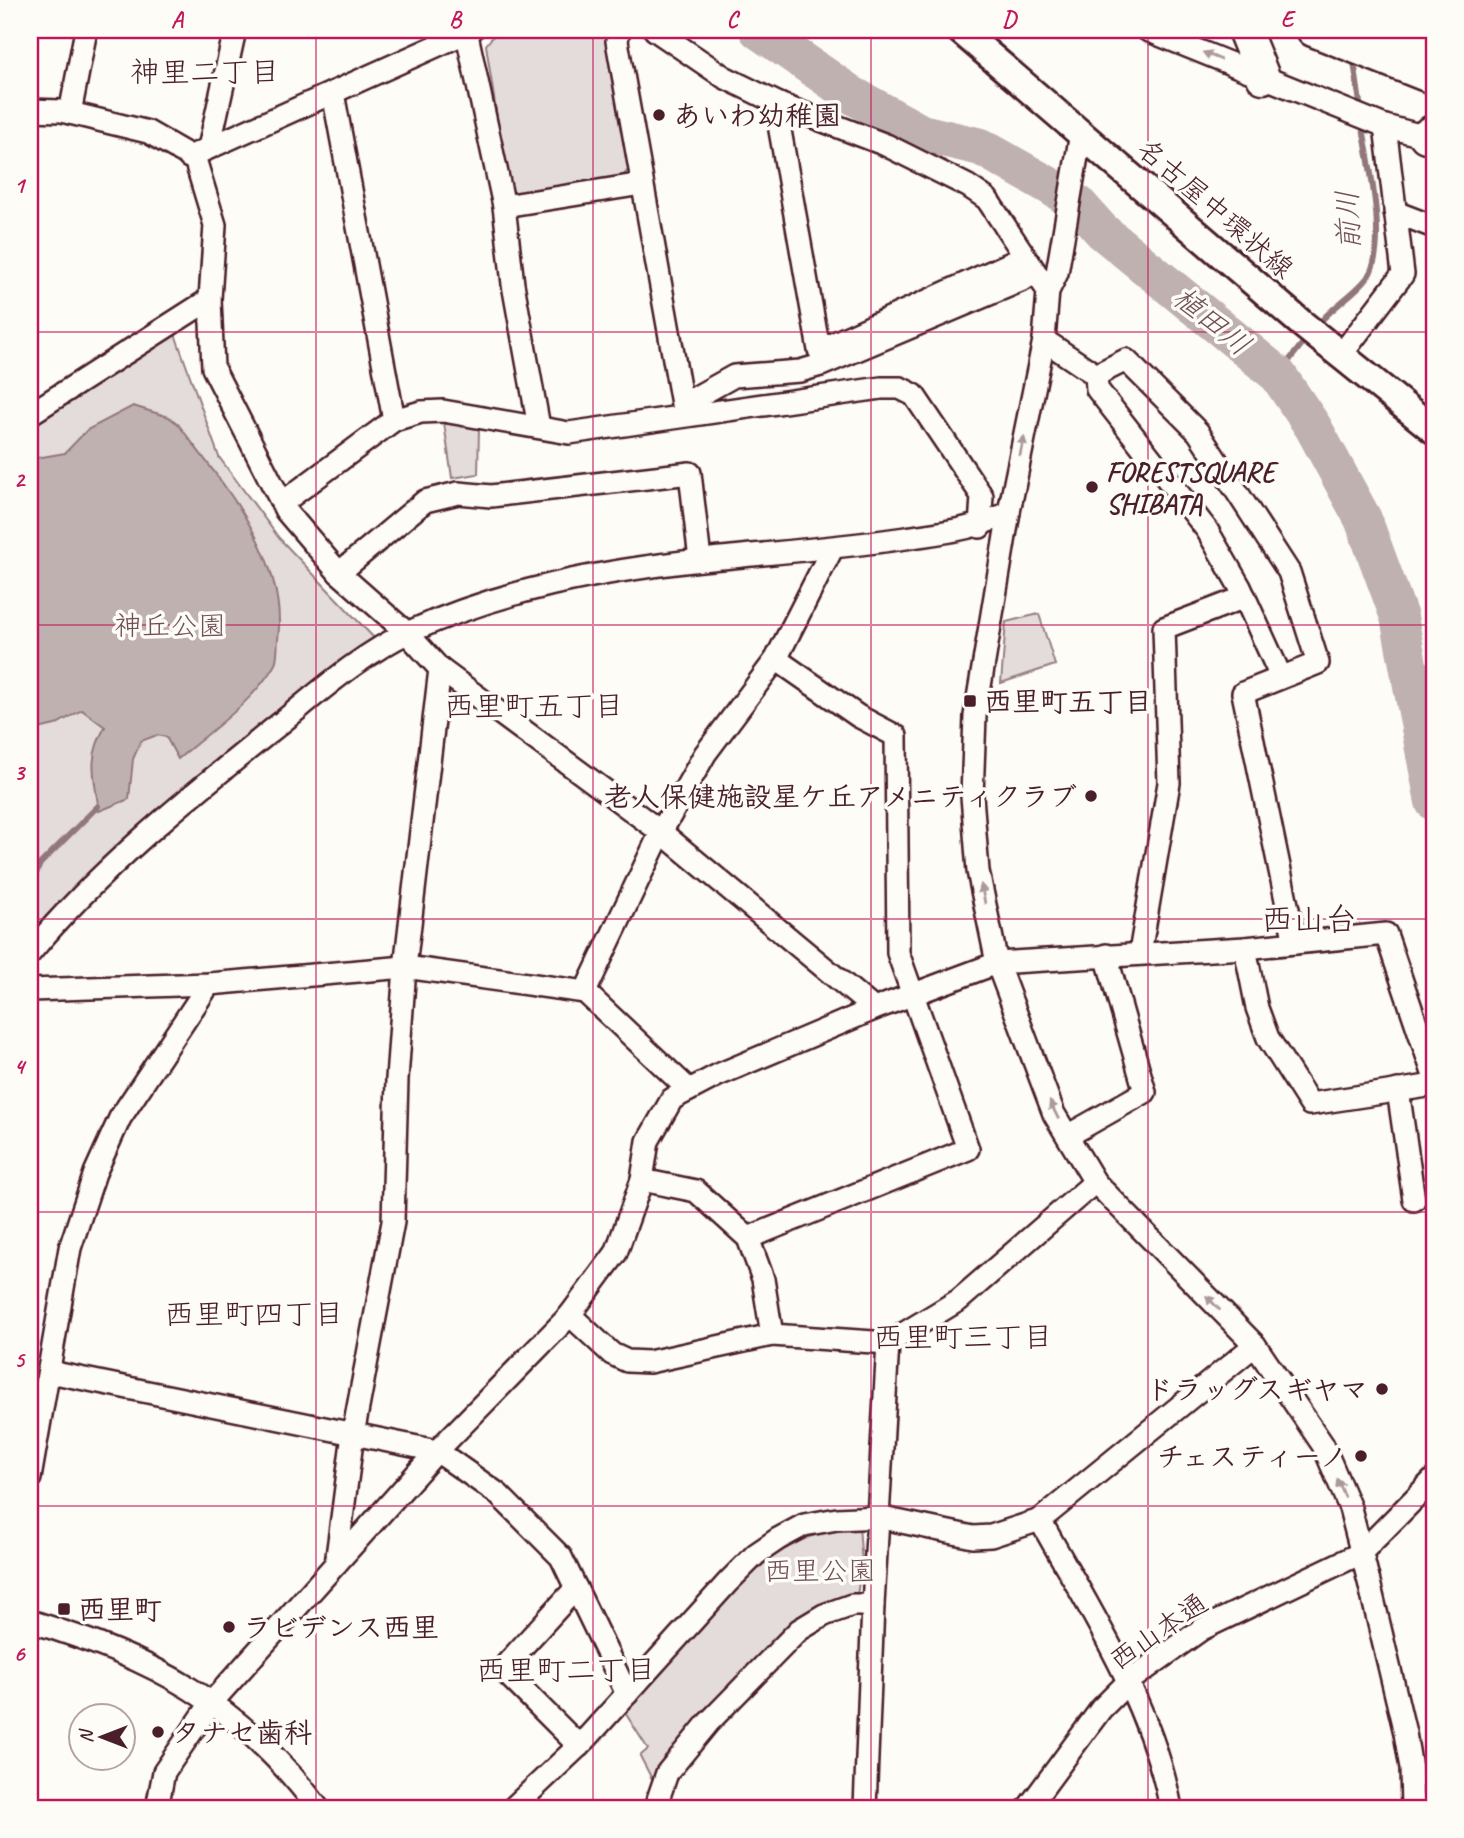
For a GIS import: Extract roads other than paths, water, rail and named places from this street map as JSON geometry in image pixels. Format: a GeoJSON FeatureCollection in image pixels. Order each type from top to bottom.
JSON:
{"type":"FeatureCollection","features":[{"type":"Feature","properties":{"kind":"highway"},"geometry":{"type":"LineString","coordinates":[[1244,30],[1263,77]]}},
{"type":"Feature","properties":{"kind":"highway"},"geometry":{"type":"LineString","coordinates":[[1313,30],[1432,69]]}},
{"type":"Feature","properties":{"kind":"highway"},"geometry":{"type":"LineString","coordinates":[[1325,30],[1432,69]]}},
{"type":"Feature","properties":{"kind":"highway"},"geometry":{"type":"LineString","coordinates":[[1385,30],[1432,69]]}},
{"type":"Feature","properties":{"kind":"main road","name":"名古屋中環状線"},"geometry":{"type":"LineString","coordinates":[[960,30],[1301,323],[1432,424]]}},
{"type":"Feature","properties":{"kind":"street"},"geometry":{"type":"LineString","coordinates":[[69,113],[86,30]]}},
{"type":"Feature","properties":{"kind":"street"},"geometry":{"type":"LineString","coordinates":[[209,148],[235,30]]}},
{"type":"Feature","properties":{"kind":"street"},"geometry":{"type":"LineString","coordinates":[[189,156],[468,30],[504,206],[513,284],[539,427]]}},
{"type":"Feature","properties":{"kind":"street"},"geometry":{"type":"LineString","coordinates":[[619,30],[617,41],[642,184],[687,415]]}},
{"type":"Feature","properties":{"kind":"street"},"geometry":{"type":"LineString","coordinates":[[655,30],[724,77],[779,104],[886,145],[968,186],[987,199],[1024,257],[1053,282]]}},
{"type":"Feature","properties":{"kind":"street"},"geometry":{"type":"LineString","coordinates":[[1147,30],[1385,126],[1432,136]]}},
{"type":"Feature","properties":{"kind":"street"},"geometry":{"type":"LineString","coordinates":[[333,93],[394,419]]}},
{"type":"Feature","properties":{"kind":"street"},"geometry":{"type":"LineString","coordinates":[[779,104],[778,119],[818,350],[1024,257]]}},
{"type":"Feature","properties":{"kind":"street"},"geometry":{"type":"LineString","coordinates":[[30,110],[69,113],[148,132],[195,159],[215,225],[210,299],[213,368],[282,503],[339,573],[407,633],[440,669],[661,832],[874,1009]]}},
{"type":"Feature","properties":{"kind":"street"},"geometry":{"type":"LineString","coordinates":[[1333,349],[1403,274],[1385,126]]}},
{"type":"Feature","properties":{"kind":"street"},"geometry":{"type":"LineString","coordinates":[[1081,133],[1044,340],[1009,512],[975,716],[972,796],[978,871],[997,962],[1055,1114],[1095,1182],[1255,1345],[1323,1445],[1350,1508],[1405,1733],[1411,1768],[1412,1806],[1434,1808]]}},
{"type":"Feature","properties":{"kind":"street"},"geometry":{"type":"LineString","coordinates":[[504,206],[642,184]]}},
{"type":"Feature","properties":{"kind":"street"},"geometry":{"type":"LineString","coordinates":[[1395,212],[1434,227]]}},
{"type":"Feature","properties":{"kind":"street"},"geometry":{"type":"LineString","coordinates":[[687,415],[689,401],[734,376],[800,371],[821,365],[1025,279]]}},
{"type":"Feature","properties":{"kind":"street"},"geometry":{"type":"LineString","coordinates":[[30,414],[210,299]]}},
{"type":"Feature","properties":{"kind":"street"},"geometry":{"type":"LineString","coordinates":[[1044,340],[1096,375]]}},
{"type":"Feature","properties":{"kind":"street"},"geometry":{"type":"LineString","coordinates":[[1096,375],[1126,360],[1198,432],[1289,572],[1318,663],[1243,693],[1295,943]]}},
{"type":"Feature","properties":{"kind":"street"},"geometry":{"type":"LineString","coordinates":[[1096,375],[1097,389],[1207,530],[1245,597],[1281,677]]}},
{"type":"Feature","properties":{"kind":"street"},"geometry":{"type":"LineString","coordinates":[[282,503],[394,419],[421,412],[443,411],[569,433],[900,388],[914,395],[982,496],[980,527]]}},
{"type":"Feature","properties":{"kind":"street"},"geometry":{"type":"LineString","coordinates":[[339,573],[425,501],[458,493],[491,496],[690,473],[700,560]]}},
{"type":"Feature","properties":{"kind":"street"},"geometry":{"type":"LineString","coordinates":[[30,953],[60,916],[137,842],[346,671],[407,633],[501,596],[592,574],[700,560],[832,549],[980,527],[1009,512]]}},
{"type":"Feature","properties":{"kind":"street"},"geometry":{"type":"LineString","coordinates":[[585,992],[661,832],[705,754],[776,659],[832,549]]}},
{"type":"Feature","properties":{"kind":"street"},"geometry":{"type":"LineString","coordinates":[[1140,953],[1170,783],[1164,628],[1245,597]]}},
{"type":"Feature","properties":{"kind":"street"},"geometry":{"type":"LineString","coordinates":[[748,1238],[968,1149],[916,996],[898,953],[896,736],[858,716],[776,659]]}},
{"type":"Feature","properties":{"kind":"street"},"geometry":{"type":"LineString","coordinates":[[336,1564],[353,1434],[393,1222],[397,1079],[405,968],[440,669]]}},
{"type":"Feature","properties":{"kind":"street"},"geometry":{"type":"LineString","coordinates":[[157,1808],[164,1772],[212,1702],[437,1451],[570,1315],[617,1253],[642,1180],[648,1141],[672,1099],[874,1009],[916,996],[997,962],[1245,948],[1386,934],[1434,1076]]}},
{"type":"Feature","properties":{"kind":"street"},"geometry":{"type":"LineString","coordinates":[[1245,948],[1257,1008],[1268,1038],[1310,1104],[1434,1085]]}},
{"type":"Feature","properties":{"kind":"street"},"geometry":{"type":"LineString","coordinates":[[1069,1135],[1145,1092],[1106,955]]}},
{"type":"Feature","properties":{"kind":"street"},"geometry":{"type":"LineString","coordinates":[[30,990],[209,984],[405,968],[585,992],[690,1090]]}},
{"type":"Feature","properties":{"kind":"street"},"geometry":{"type":"LineString","coordinates":[[30,1478],[70,1248],[95,1173],[120,1118],[209,984]]}},
{"type":"Feature","properties":{"kind":"street"},"geometry":{"type":"LineString","coordinates":[[1398,1090],[1414,1200]]}},
{"type":"Feature","properties":{"kind":"street"},"geometry":{"type":"LineString","coordinates":[[642,1180],[696,1191],[748,1238],[763,1279],[772,1335]]}},
{"type":"Feature","properties":{"kind":"street"},"geometry":{"type":"LineString","coordinates":[[570,1315],[612,1354],[627,1361],[649,1362],[772,1335],[888,1343],[958,1300],[1095,1182]]}},
{"type":"Feature","properties":{"kind":"street"},"geometry":{"type":"LineString","coordinates":[[865,1808],[888,1343]]}},
{"type":"Feature","properties":{"kind":"street"},"geometry":{"type":"LineString","coordinates":[[513,1808],[579,1746],[728,1581],[767,1546],[804,1525],[878,1517],[973,1538],[991,1536],[1040,1520],[1255,1345]]}},
{"type":"Feature","properties":{"kind":"street"},"geometry":{"type":"LineString","coordinates":[[50,1372],[437,1451],[498,1494],[561,1558],[627,1694]]}},
{"type":"Feature","properties":{"kind":"street","name":"西山本通"},"geometry":{"type":"LineString","coordinates":[[1028,1808],[1101,1709],[1129,1681],[1202,1629],[1361,1553],[1434,1479]]}},
{"type":"Feature","properties":{"kind":"street"},"geometry":{"type":"LineString","coordinates":[[1040,1520],[1129,1681],[1164,1772],[1171,1808]]}},
{"type":"Feature","properties":{"kind":"street"},"geometry":{"type":"LineString","coordinates":[[576,1588],[502,1669],[579,1746]]}},
{"type":"Feature","properties":{"kind":"street"},"geometry":{"type":"LineString","coordinates":[[656,1808],[667,1773],[708,1723],[799,1630],[824,1615],[852,1605],[873,1605]]}},
{"type":"Feature","properties":{"kind":"street"},"geometry":{"type":"LineString","coordinates":[[30,1621],[101,1643],[168,1674],[226,1711],[293,1776],[318,1808]]}},
{"type":"Feature","properties":{"kind":"waterway","name":"植田川"},"geometry":{"type":"LineString","coordinates":[[758,30],[852,95],[921,133],[981,147],[1078,204],[1102,231],[1278,375],[1313,427],[1363,519],[1399,617],[1434,802]]}},
{"type":"Feature","properties":{"kind":"waterway","name":"前川"},"geometry":{"type":"LineString","coordinates":[[1353,55],[1361,110]]}},
{"type":"Feature","properties":{"kind":"waterway","name":"前川"},"geometry":{"type":"LineString","coordinates":[[1316,327],[1367,278],[1374,264],[1377,225],[1362,121]]}},
{"type":"Feature","properties":{"kind":"waterway","name":"前川"},"geometry":{"type":"LineString","coordinates":[[1278,375],[1309,335]]}},
{"type":"Feature","properties":{"kind":"waterway"},"geometry":{"type":"LineString","coordinates":[[30,887],[40,864],[98,806]]}},
{"type":"Feature","properties":{"kind":"place","name":"あいわ幼稚園"},"geometry":{"type":"Point","coordinates":[659,115]}},
{"type":"Feature","properties":{"kind":"place","name":"FORESTSQUARE SHIBATA"},"geometry":{"type":"Point","coordinates":[1092,487]}},
{"type":"Feature","properties":{"kind":"place","name":"西里町五丁目"},"geometry":{"type":"Point","coordinates":[970,701]}},
{"type":"Feature","properties":{"kind":"place","name":"老人保健施設星ケ丘アメニティクラブ"},"geometry":{"type":"Point","coordinates":[1091,796]}},
{"type":"Feature","properties":{"kind":"place","name":"ドラッグスギヤマ"},"geometry":{"type":"Point","coordinates":[1382,1389]}},
{"type":"Feature","properties":{"kind":"place","name":"チェスティーノ"},"geometry":{"type":"Point","coordinates":[1361,1456]}},
{"type":"Feature","properties":{"kind":"place","name":"西里町"},"geometry":{"type":"Point","coordinates":[64,1609]}},
{"type":"Feature","properties":{"kind":"place","name":"ラビデンス西里"},"geometry":{"type":"Point","coordinates":[229,1627]}},
{"type":"Feature","properties":{"kind":"place","name":"タナセ歯科"},"geometry":{"type":"Point","coordinates":[158,1732]}},
{"type":"Feature","properties":{"kind":"district","name":"神里二丁目"},"geometry":{"type":"Point","coordinates":[205,72]}},
{"type":"Feature","properties":{"kind":"district","name":"西里町五丁目"},"geometry":{"type":"Point","coordinates":[534,706]}},
{"type":"Feature","properties":{"kind":"district","name":"西山台"},"geometry":{"type":"Point","coordinates":[1309,919]}},
{"type":"Feature","properties":{"kind":"district","name":"西里町四丁目"},"geometry":{"type":"Point","coordinates":[254,1314]}},
{"type":"Feature","properties":{"kind":"district","name":"西里町三丁目"},"geometry":{"type":"Point","coordinates":[963,1337]}},
{"type":"Feature","properties":{"kind":"district","name":"西里町二丁目"},"geometry":{"type":"Point","coordinates":[566,1670]}},
{"type":"Feature","properties":{"kind":"park label","name":"神丘公園"},"geometry":{"type":"Point","coordinates":[170,625]}},
{"type":"Feature","properties":{"kind":"park label","name":"西里公園"},"geometry":{"type":"Point","coordinates":[820,1570]}}]}
